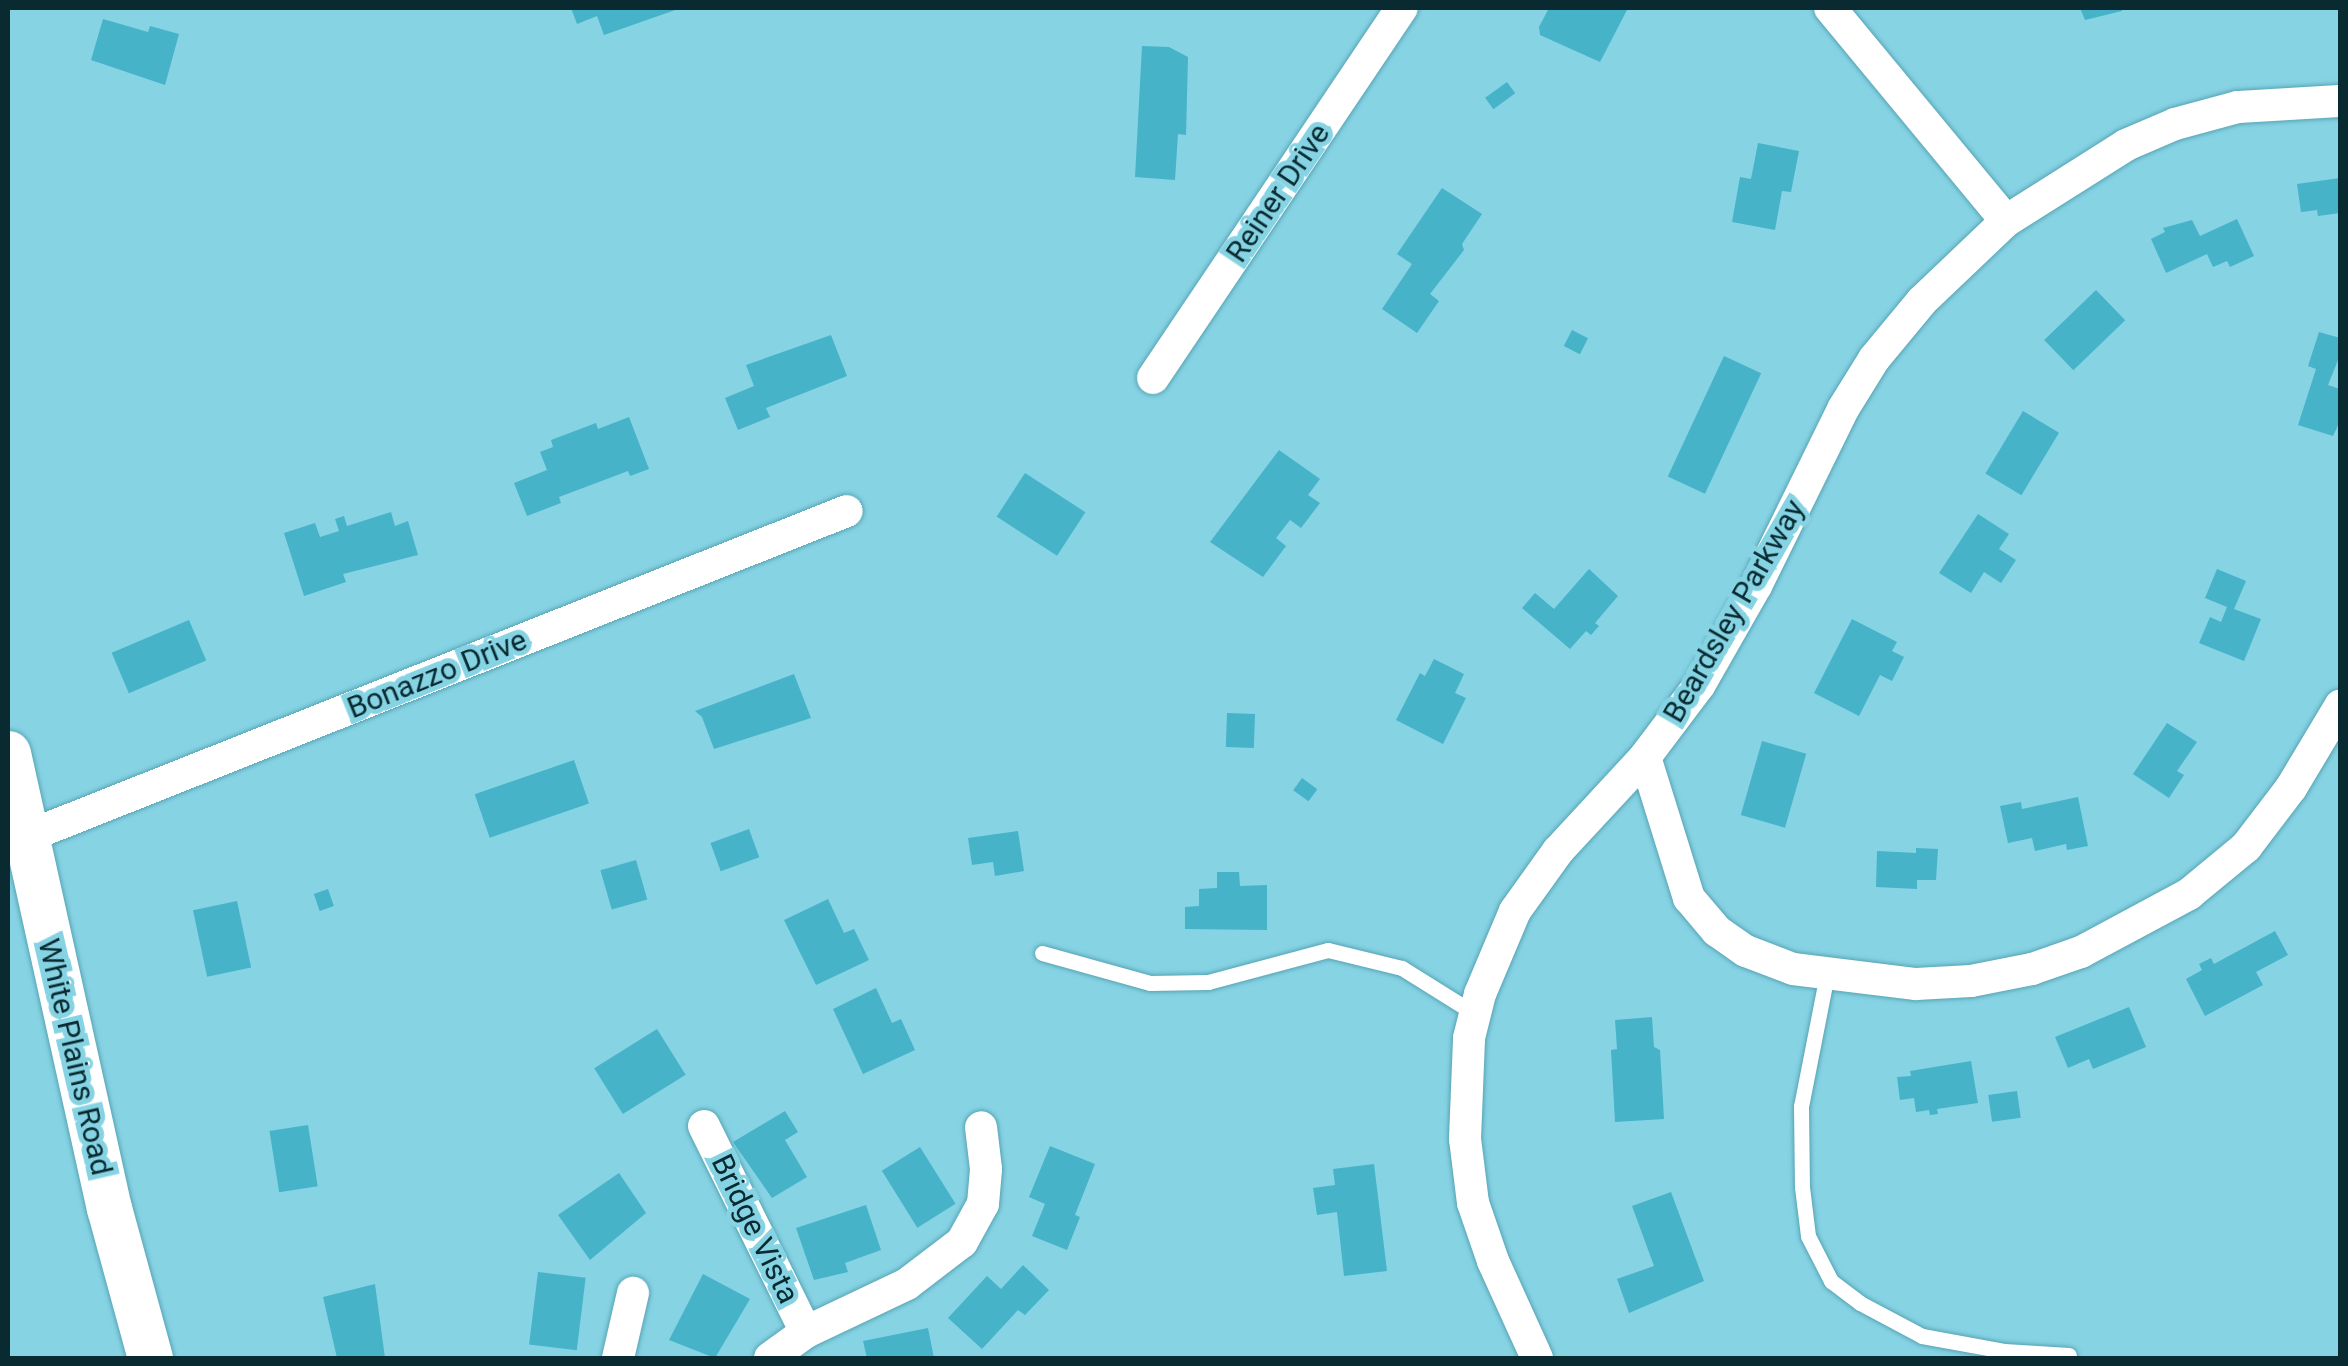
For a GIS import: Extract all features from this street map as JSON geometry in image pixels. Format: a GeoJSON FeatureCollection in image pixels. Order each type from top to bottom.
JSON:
{"type":"FeatureCollection","features":[{"type":"Feature","properties":{"kind":"main road","name":"White Plains Road"},"geometry":{"type":"LineString","coordinates":[[8,753],[109,1208],[150,1358]]}},
{"type":"Feature","properties":{"kind":"street","name":"Reiner Drive"},"geometry":{"type":"LineString","coordinates":[[1153,378],[1402,8]]}},
{"type":"Feature","properties":{"kind":"street"},"geometry":{"type":"LineString","coordinates":[[1830,8],[2006,222]]}},
{"type":"Feature","properties":{"kind":"street","name":"Beardsley Parkway"},"geometry":{"type":"LineString","coordinates":[[1537,1358],[1493,1261],[1473,1202],[1465,1140],[1469,1038],[1497,948],[1516,911],[1558,851],[1673,722],[1718,651],[1843,409],[1874,359],[1911,312],[2006,222],[2077,172],[2174,124],[2238,107],[2340,101]]}},
{"type":"Feature","properties":{"kind":"street","name":"Bonazzo Drive"},"geometry":{"type":"LineString","coordinates":[[26,837],[847,511]]}},
{"type":"Feature","properties":{"kind":"street"},"geometry":{"type":"LineString","coordinates":[[1645,757],[1689,898],[1703,920],[1746,951],[1793,969],[1826,974],[1916,984],[1972,981],[2032,969],[2080,952],[2188,894],[2246,848],[2292,788],[2340,706]]}},
{"type":"Feature","properties":{"kind":"street","name":"Bridge Vista"},"geometry":{"type":"LineString","coordinates":[[704,1126],[806,1332]]}},
{"type":"Feature","properties":{"kind":"street"},"geometry":{"type":"LineString","coordinates":[[770,1358],[806,1332],[907,1284],[962,1242],[983,1204],[986,1169],[981,1127]]}},
{"type":"Feature","properties":{"kind":"street"},"geometry":{"type":"LineString","coordinates":[[618,1358],[633,1293]]}},
{"type":"Feature","properties":{"kind":"lane"},"geometry":{"type":"LineString","coordinates":[[1042,953],[1150,983],[1208,982],[1328,950],[1402,968],[1475,1014]]}},
{"type":"Feature","properties":{"kind":"lane"},"geometry":{"type":"LineString","coordinates":[[1826,974],[1802,1106],[1802,1187],[1808,1236],[1831,1281],[1860,1304],[1922,1336],[2004,1350],[2069,1355]]}},
{"type":"Feature","properties":{"kind":"building"},"geometry":{"type":"Polygon","coordinates":[[[571,8],[681,8],[604,35],[597,16],[577,24],[571,8]]]}},
{"type":"Feature","properties":{"kind":"building"},"geometry":{"type":"Polygon","coordinates":[[[1549,8],[1628,8],[1600,62],[1540,35],[1539,27],[1549,8]]]}},
{"type":"Feature","properties":{"kind":"building"},"geometry":{"type":"Polygon","coordinates":[[[2080,8],[2121,8],[2122,11],[2085,20],[2080,8]]]}},
{"type":"Feature","properties":{"kind":"building"},"geometry":{"type":"Polygon","coordinates":[[[103,19],[148,32],[150,26],[179,34],[165,85],[91,60],[103,19]]]}},
{"type":"Feature","properties":{"kind":"building"},"geometry":{"type":"Polygon","coordinates":[[[1142,46],[1169,47],[1188,57],[1186,135],[1178,134],[1175,180],[1135,177],[1142,46]]]}},
{"type":"Feature","properties":{"kind":"building"},"geometry":{"type":"Polygon","coordinates":[[[1507,82],[1515,93],[1493,109],[1485,98],[1507,82]]]}},
{"type":"Feature","properties":{"kind":"building"},"geometry":{"type":"Polygon","coordinates":[[[1758,143],[1799,151],[1791,192],[1782,191],[1775,230],[1732,222],[1740,177],[1751,179],[1758,143]]]}},
{"type":"Feature","properties":{"kind":"building"},"geometry":{"type":"Polygon","coordinates":[[[2340,178],[2340,213],[2318,216],[2317,210],[2301,212],[2297,184],[2340,178]]]}},
{"type":"Feature","properties":{"kind":"building"},"geometry":{"type":"Polygon","coordinates":[[[1442,188],[1482,214],[1462,244],[1464,250],[1430,294],[1439,301],[1417,333],[1382,309],[1412,264],[1397,254],[1442,188]]]}},
{"type":"Feature","properties":{"kind":"building"},"geometry":{"type":"Polygon","coordinates":[[[2237,219],[2254,256],[2230,267],[2227,261],[2213,267],[2207,254],[2166,273],[2151,239],[2165,232],[2163,228],[2192,220],[2200,236],[2237,219]]]}},
{"type":"Feature","properties":{"kind":"building"},"geometry":{"type":"Polygon","coordinates":[[[2096,290],[2125,320],[2073,370],[2044,340],[2096,290]]]}},
{"type":"Feature","properties":{"kind":"building"},"geometry":{"type":"Polygon","coordinates":[[[1572,330],[1588,338],[1580,354],[1564,346],[1572,330]]]}},
{"type":"Feature","properties":{"kind":"building"},"geometry":{"type":"Polygon","coordinates":[[[2319,332],[2340,338],[2340,355],[2328,385],[2340,389],[2340,421],[2333,436],[2298,425],[2316,369],[2308,366],[2319,332]]]}},
{"type":"Feature","properties":{"kind":"building"},"geometry":{"type":"Polygon","coordinates":[[[831,335],[847,376],[766,408],[770,417],[738,430],[725,398],[754,386],[746,365],[831,335]]]}},
{"type":"Feature","properties":{"kind":"building"},"geometry":{"type":"Polygon","coordinates":[[[1724,356],[1761,373],[1705,494],[1668,477],[1724,356]]]}},
{"type":"Feature","properties":{"kind":"building"},"geometry":{"type":"Polygon","coordinates":[[[2023,411],[2059,433],[2021,495],[1985,474],[2023,411]]]}},
{"type":"Feature","properties":{"kind":"building"},"geometry":{"type":"Polygon","coordinates":[[[629,417],[649,469],[630,476],[628,471],[559,497],[561,503],[527,516],[514,483],[547,470],[540,452],[553,447],[551,440],[596,423],[598,429],[629,417]]]}},
{"type":"Feature","properties":{"kind":"building"},"geometry":{"type":"Polygon","coordinates":[[[1279,450],[1320,479],[1308,495],[1320,503],[1301,528],[1290,520],[1276,538],[1286,546],[1263,577],[1210,542],[1279,450]]]}},
{"type":"Feature","properties":{"kind":"building"},"geometry":{"type":"Polygon","coordinates":[[[1025,473],[1085,512],[1057,556],[997,517],[1025,473]]]}},
{"type":"Feature","properties":{"kind":"building"},"geometry":{"type":"Polygon","coordinates":[[[391,512],[395,526],[408,521],[418,555],[343,574],[346,582],[304,596],[284,533],[315,523],[320,537],[339,531],[335,519],[344,516],[347,526],[391,512]]]}},
{"type":"Feature","properties":{"kind":"building"},"geometry":{"type":"Polygon","coordinates":[[[1978,514],[2009,534],[1999,549],[2016,560],[2001,583],[1984,572],[1971,593],[1939,573],[1978,514]]]}},
{"type":"Feature","properties":{"kind":"building"},"geometry":{"type":"Polygon","coordinates":[[[1589,569],[1618,596],[1595,623],[1599,626],[1591,635],[1586,631],[1570,649],[1522,608],[1535,593],[1554,609],[1589,569]]]}},
{"type":"Feature","properties":{"kind":"building"},"geometry":{"type":"Polygon","coordinates":[[[2217,569],[2246,581],[2234,609],[2261,619],[2244,661],[2199,643],[2210,617],[2221,622],[2227,607],[2205,598],[2217,569]]]}},
{"type":"Feature","properties":{"kind":"building"},"geometry":{"type":"Polygon","coordinates":[[[1852,619],[1897,642],[1892,651],[1904,657],[1892,681],[1880,675],[1859,716],[1814,693],[1852,619]]]}},
{"type":"Feature","properties":{"kind":"building"},"geometry":{"type":"Polygon","coordinates":[[[189,620],[206,661],[129,693],[112,653],[189,620]]]}},
{"type":"Feature","properties":{"kind":"building"},"geometry":{"type":"Polygon","coordinates":[[[1434,659],[1464,674],[1455,693],[1466,698],[1443,744],[1396,720],[1420,673],[1425,676],[1434,659]]]}},
{"type":"Feature","properties":{"kind":"building"},"geometry":{"type":"Polygon","coordinates":[[[794,674],[811,718],[714,749],[702,717],[695,711],[794,674]]]}},
{"type":"Feature","properties":{"kind":"building"},"geometry":{"type":"Polygon","coordinates":[[[1227,713],[1255,714],[1254,748],[1226,747],[1227,713]]]}},
{"type":"Feature","properties":{"kind":"building"},"geometry":{"type":"Polygon","coordinates":[[[2167,723],[2197,742],[2177,771],[2184,775],[2169,798],[2133,774],[2167,723]]]}},
{"type":"Feature","properties":{"kind":"building"},"geometry":{"type":"Polygon","coordinates":[[[1762,741],[1806,754],[1785,828],[1741,815],[1762,741]]]}},
{"type":"Feature","properties":{"kind":"building"},"geometry":{"type":"Polygon","coordinates":[[[574,760],[589,803],[490,838],[475,794],[574,760]]]}},
{"type":"Feature","properties":{"kind":"building"},"geometry":{"type":"Polygon","coordinates":[[[1302,778],[1317,789],[1309,801],[1293,790],[1302,778]]]}},
{"type":"Feature","properties":{"kind":"building"},"geometry":{"type":"Polygon","coordinates":[[[2078,797],[2088,846],[2067,850],[2066,844],[2035,851],[2032,838],[2008,843],[2000,806],[2021,802],[2022,809],[2078,797]]]}},
{"type":"Feature","properties":{"kind":"building"},"geometry":{"type":"Polygon","coordinates":[[[749,829],[759,857],[721,871],[710,843],[749,829]]]}},
{"type":"Feature","properties":{"kind":"building"},"geometry":{"type":"Polygon","coordinates":[[[1018,831],[1024,871],[995,876],[993,862],[972,865],[968,838],[1018,831]]]}},
{"type":"Feature","properties":{"kind":"building"},"geometry":{"type":"Polygon","coordinates":[[[1916,848],[1938,849],[1936,880],[1917,880],[1917,889],[1876,887],[1877,851],[1916,853],[1916,848]]]}},
{"type":"Feature","properties":{"kind":"building"},"geometry":{"type":"Polygon","coordinates":[[[636,860],[647,899],[612,910],[600,870],[636,860]]]}},
{"type":"Feature","properties":{"kind":"building"},"geometry":{"type":"Polygon","coordinates":[[[1217,872],[1239,872],[1240,886],[1267,885],[1267,930],[1185,929],[1185,907],[1199,906],[1199,889],[1217,888],[1217,872]]]}},
{"type":"Feature","properties":{"kind":"building"},"geometry":{"type":"Polygon","coordinates":[[[328,889],[334,906],[320,911],[314,894],[328,889]]]}},
{"type":"Feature","properties":{"kind":"building"},"geometry":{"type":"Polygon","coordinates":[[[828,899],[844,933],[854,929],[869,960],[816,985],[784,920],[828,899]]]}},
{"type":"Feature","properties":{"kind":"building"},"geometry":{"type":"Polygon","coordinates":[[[237,901],[251,968],[207,977],[193,910],[237,901]]]}},
{"type":"Feature","properties":{"kind":"building"},"geometry":{"type":"Polygon","coordinates":[[[2275,931],[2288,955],[2256,972],[2263,985],[2205,1016],[2186,979],[2202,970],[2199,964],[2211,958],[2214,964],[2275,931]]]}},
{"type":"Feature","properties":{"kind":"building"},"geometry":{"type":"Polygon","coordinates":[[[876,988],[892,1023],[901,1019],[915,1050],[863,1074],[833,1009],[876,988]]]}},
{"type":"Feature","properties":{"kind":"building"},"geometry":{"type":"Polygon","coordinates":[[[2129,1007],[2146,1047],[2093,1069],[2089,1059],[2068,1068],[2055,1037],[2129,1007]]]}},
{"type":"Feature","properties":{"kind":"building"},"geometry":{"type":"Polygon","coordinates":[[[1652,1017],[1654,1047],[1660,1050],[1664,1119],[1615,1122],[1611,1050],[1617,1049],[1615,1020],[1652,1017]]]}},
{"type":"Feature","properties":{"kind":"building"},"geometry":{"type":"Polygon","coordinates":[[[657,1029],[686,1075],[623,1114],[594,1068],[657,1029]]]}},
{"type":"Feature","properties":{"kind":"building"},"geometry":{"type":"Polygon","coordinates":[[[1971,1061],[1978,1103],[1937,1109],[1938,1114],[1930,1115],[1929,1110],[1916,1112],[1914,1098],[1900,1100],[1897,1077],[1911,1076],[1910,1071],[1971,1061]]]}},
{"type":"Feature","properties":{"kind":"building"},"geometry":{"type":"Polygon","coordinates":[[[2017,1091],[2021,1118],[1992,1122],[1988,1095],[2017,1091]]]}},
{"type":"Feature","properties":{"kind":"building"},"geometry":{"type":"Polygon","coordinates":[[[785,1111],[798,1132],[785,1140],[807,1177],[772,1198],[733,1142],[785,1111]]]}},
{"type":"Feature","properties":{"kind":"building"},"geometry":{"type":"Polygon","coordinates":[[[308,1125],[318,1186],[279,1192],[269,1131],[308,1125]]]}},
{"type":"Feature","properties":{"kind":"building"},"geometry":{"type":"Polygon","coordinates":[[[1050,1146],[1095,1164],[1075,1215],[1080,1217],[1067,1250],[1032,1236],[1045,1204],[1029,1197],[1050,1146]]]}},
{"type":"Feature","properties":{"kind":"building"},"geometry":{"type":"Polygon","coordinates":[[[920,1147],[956,1204],[917,1228],[882,1171],[920,1147]]]}},
{"type":"Feature","properties":{"kind":"building"},"geometry":{"type":"Polygon","coordinates":[[[1374,1164],[1387,1271],[1344,1276],[1337,1212],[1317,1215],[1313,1188],[1335,1185],[1333,1169],[1374,1164]]]}},
{"type":"Feature","properties":{"kind":"building"},"geometry":{"type":"Polygon","coordinates":[[[619,1173],[646,1213],[590,1260],[558,1215],[619,1173]]]}},
{"type":"Feature","properties":{"kind":"building"},"geometry":{"type":"Polygon","coordinates":[[[1671,1192],[1704,1281],[1629,1313],[1617,1279],[1654,1266],[1632,1206],[1671,1192]]]}},
{"type":"Feature","properties":{"kind":"building"},"geometry":{"type":"Polygon","coordinates":[[[866,1205],[881,1250],[845,1263],[848,1272],[814,1280],[796,1228],[866,1205]]]}},
{"type":"Feature","properties":{"kind":"building"},"geometry":{"type":"Polygon","coordinates":[[[1023,1265],[1049,1290],[1025,1315],[1018,1310],[982,1349],[948,1318],[987,1276],[1001,1289],[1023,1265]]]}},
{"type":"Feature","properties":{"kind":"building"},"geometry":{"type":"Polygon","coordinates":[[[538,1272],[586,1278],[577,1350],[529,1344],[538,1272]]]}},
{"type":"Feature","properties":{"kind":"building"},"geometry":{"type":"Polygon","coordinates":[[[703,1274],[750,1299],[715,1358],[669,1340],[703,1274]]]}},
{"type":"Feature","properties":{"kind":"building"},"geometry":{"type":"Polygon","coordinates":[[[375,1284],[385,1358],[337,1358],[323,1297],[375,1284]]]}},
{"type":"Feature","properties":{"kind":"building"},"geometry":{"type":"Polygon","coordinates":[[[928,1328],[934,1358],[867,1358],[863,1341],[928,1328]]]}}]}
